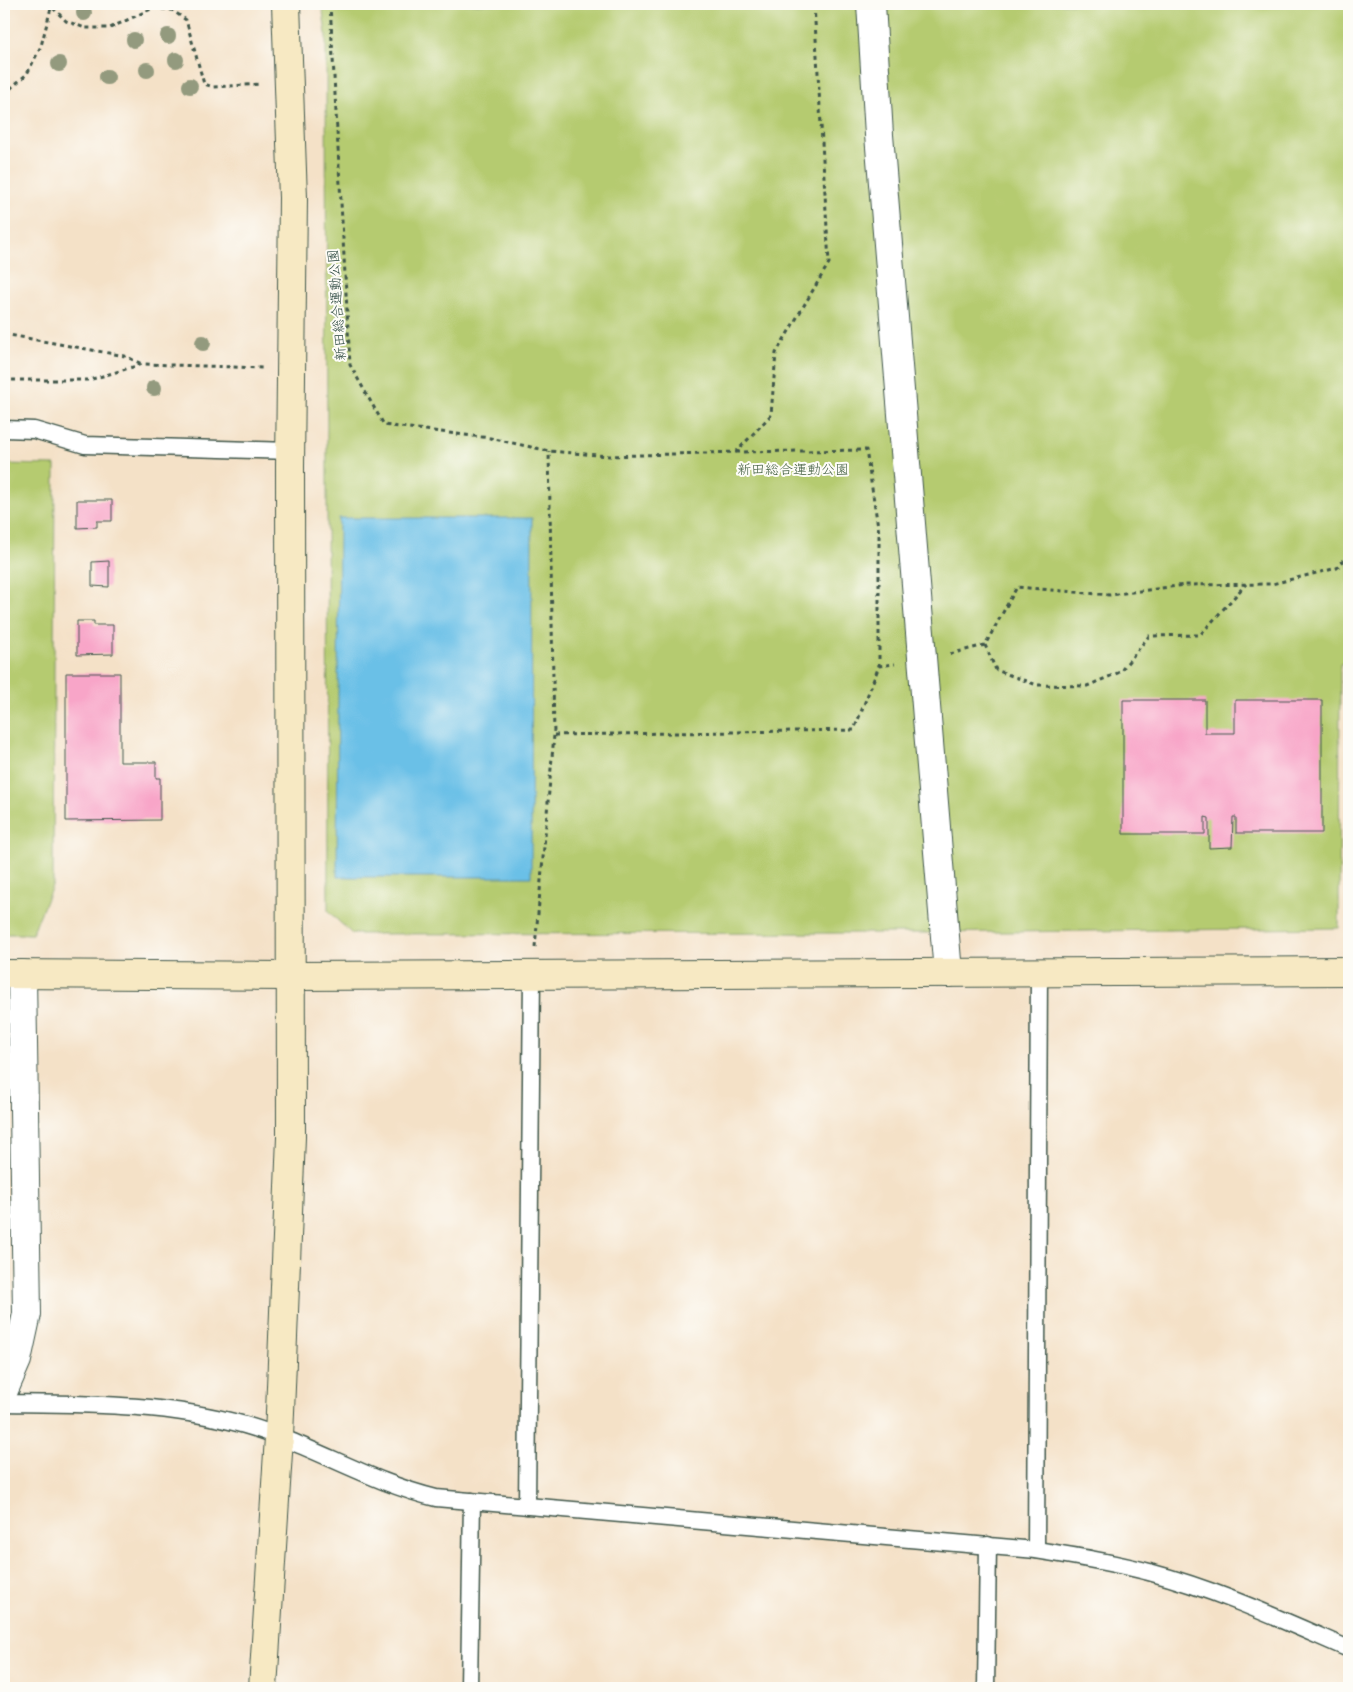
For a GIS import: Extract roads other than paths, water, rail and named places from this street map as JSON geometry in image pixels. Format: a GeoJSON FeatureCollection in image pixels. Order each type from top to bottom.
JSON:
{"type":"FeatureCollection","features":[{"type":"Feature","properties":{"kind":"street"},"geometry":{"type":"LineString","coordinates":[[263,1688],[280,1437],[291,1137],[293,198],[286,4]]}},
{"type":"Feature","properties":{"kind":"street"},"geometry":{"type":"LineString","coordinates":[[871,4],[879,135],[948,973]]}},
{"type":"Feature","properties":{"kind":"street"},"geometry":{"type":"LineString","coordinates":[[4,1390],[17,1360],[27,1314],[13,974],[290,976],[1349,971]]}},
{"type":"Feature","properties":{"kind":"lane"},"geometry":{"type":"LineString","coordinates":[[4,429],[34,430],[85,445],[291,451]]}},
{"type":"Feature","properties":{"kind":"lane"},"geometry":{"type":"LineString","coordinates":[[1036,1550],[1039,971]]}},
{"type":"Feature","properties":{"kind":"lane"},"geometry":{"type":"LineString","coordinates":[[527,1506],[532,975]]}},
{"type":"Feature","properties":{"kind":"lane"},"geometry":{"type":"LineString","coordinates":[[4,1403],[117,1405],[173,1410],[244,1425],[280,1437],[336,1462],[412,1492],[436,1498],[1036,1550],[1090,1558],[1150,1572],[1224,1596],[1349,1648]]}},
{"type":"Feature","properties":{"kind":"lane"},"geometry":{"type":"LineString","coordinates":[[469,1688],[472,1501]]}},
{"type":"Feature","properties":{"kind":"lane"},"geometry":{"type":"LineString","coordinates":[[986,1688],[988,1546]]}},
{"type":"Feature","properties":{"kind":"water"},"geometry":{"type":"Polygon","coordinates":[[[339,518],[532,518],[531,877],[337,877],[339,518]]]}},
{"type":"Feature","properties":{"kind":"park label","name":"新田総合運動公園"},"geometry":{"type":"Point","coordinates":[793,468]}}]}
